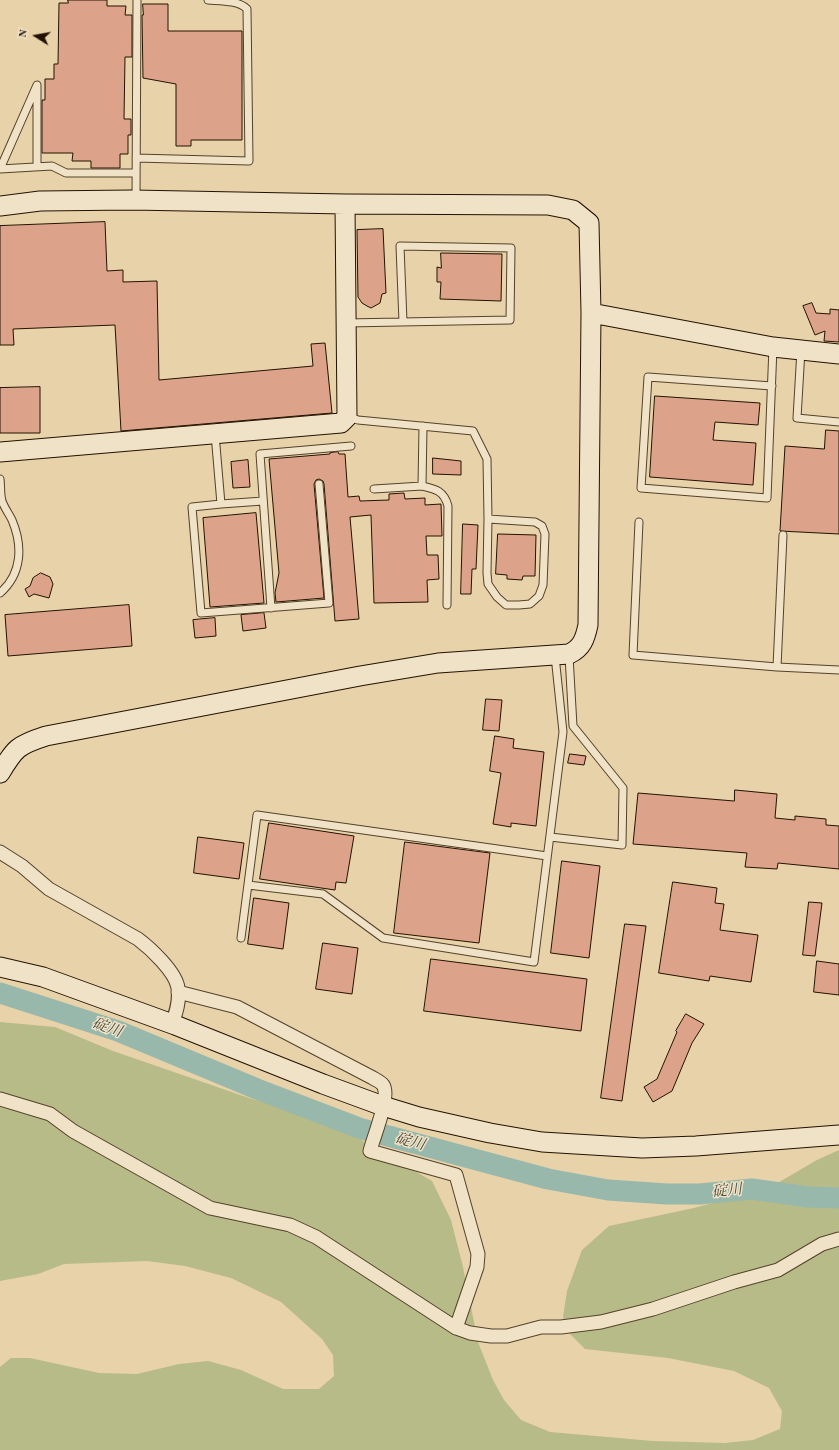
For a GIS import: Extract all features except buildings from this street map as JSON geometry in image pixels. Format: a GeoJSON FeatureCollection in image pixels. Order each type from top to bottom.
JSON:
{"type":"FeatureCollection","features":[{"type":"Feature","properties":{"kind":"street"},"geometry":{"type":"LineString","coordinates":[[0,206],[40,201],[136,200],[345,204],[548,205],[573,210],[589,223],[591,313],[588,625],[584,641],[577,650],[562,655],[430,664],[46,736],[26,742],[12,754],[0,773]]}},
{"type":"Feature","properties":{"kind":"street"},"geometry":{"type":"LineString","coordinates":[[0,452],[341,423],[347,417],[345,204]]}},
{"type":"Feature","properties":{"kind":"street"},"geometry":{"type":"LineString","coordinates":[[591,313],[773,347],[839,354]]}},
{"type":"Feature","properties":{"kind":"street"},"geometry":{"type":"LineString","coordinates":[[0,852],[22,866],[50,889],[138,939],[149,948],[169,970],[178,986],[178,1002],[172,1024]]}},
{"type":"Feature","properties":{"kind":"street"},"geometry":{"type":"LineString","coordinates":[[0,967],[43,977],[172,1024],[323,1084],[381,1114],[419,1117],[490,1133],[542,1142],[642,1148],[696,1146],[839,1135]]}},
{"type":"Feature","properties":{"kind":"street"},"geometry":{"type":"LineString","coordinates":[[178,992],[237,1007],[383,1084],[385,1091],[381,1114],[370,1151],[456,1175],[478,1254],[477,1267],[456,1328]]}},
{"type":"Feature","properties":{"kind":"street"},"geometry":{"type":"LineString","coordinates":[[0,1099],[50,1114],[74,1131],[210,1208],[290,1224],[316,1237],[456,1328],[470,1333],[491,1336],[507,1336],[541,1327],[561,1327],[601,1322],[653,1309],[734,1282],[778,1270],[822,1244],[839,1238]]}},
{"type":"Feature","properties":{"kind":"lane"},"geometry":{"type":"LineString","coordinates":[[136,200],[137,0]]}},
{"type":"Feature","properties":{"kind":"lane"},"geometry":{"type":"LineString","coordinates":[[136,158],[249,161],[247,10],[243,5],[208,0]]}},
{"type":"Feature","properties":{"kind":"lane"},"geometry":{"type":"LineString","coordinates":[[37,166],[37,85],[0,169],[52,166],[66,173],[136,173]]}},
{"type":"Feature","properties":{"kind":"lane"},"geometry":{"type":"LineString","coordinates":[[346,323],[403,322],[510,320],[511,248],[400,246],[403,322]]}},
{"type":"Feature","properties":{"kind":"lane"},"geometry":{"type":"LineString","coordinates":[[772,386],[648,377],[641,488],[766,498],[772,386],[773,347]]}},
{"type":"Feature","properties":{"kind":"lane"},"geometry":{"type":"LineString","coordinates":[[801,350],[797,418],[839,422]]}},
{"type":"Feature","properties":{"kind":"lane"},"geometry":{"type":"LineString","coordinates":[[347,417],[358,420],[473,431],[487,459],[488,584],[497,597],[506,605],[530,604],[539,596],[543,585],[545,534],[542,526],[535,522],[488,519]]}},
{"type":"Feature","properties":{"kind":"lane"},"geometry":{"type":"LineString","coordinates":[[422,486],[423,426]]}},
{"type":"Feature","properties":{"kind":"lane"},"geometry":{"type":"LineString","coordinates":[[215,434],[221,504]]}},
{"type":"Feature","properties":{"kind":"lane"},"geometry":{"type":"LineString","coordinates":[[271,608],[260,454],[351,446]]}},
{"type":"Feature","properties":{"kind":"lane"},"geometry":{"type":"LineString","coordinates":[[0,479],[1,501],[16,532],[19,547],[19,561],[15,574],[8,587],[0,594]]}},
{"type":"Feature","properties":{"kind":"lane"},"geometry":{"type":"LineString","coordinates":[[263,501],[192,507],[201,613],[329,603],[319,484]]}},
{"type":"Feature","properties":{"kind":"lane"},"geometry":{"type":"LineString","coordinates":[[374,489],[422,486],[436,489],[446,497],[448,506],[447,605]]}},
{"type":"Feature","properties":{"kind":"lane"},"geometry":{"type":"LineString","coordinates":[[639,522],[634,655],[777,667],[839,670]]}},
{"type":"Feature","properties":{"kind":"lane"},"geometry":{"type":"LineString","coordinates":[[777,667],[783,535]]}},
{"type":"Feature","properties":{"kind":"lane"},"geometry":{"type":"LineString","coordinates":[[550,836],[622,846],[623,788],[573,726],[562,655]]}},
{"type":"Feature","properties":{"kind":"lane"},"geometry":{"type":"LineString","coordinates":[[248,885],[323,894],[383,938],[534,962],[563,732],[562,655]]}},
{"type":"Feature","properties":{"kind":"lane"},"geometry":{"type":"LineString","coordinates":[[241,938],[257,815],[548,856]]}},
{"type":"Feature","properties":{"kind":"green space"},"geometry":{"type":"Polygon","coordinates":[[[0,1022],[55,1027],[113,1051],[249,1098],[325,1119],[432,1181],[451,1220],[463,1267],[478,1342],[493,1380],[504,1400],[521,1420],[550,1432],[653,1441],[725,1443],[753,1440],[780,1429],[782,1411],[769,1388],[734,1371],[668,1358],[585,1349],[570,1334],[563,1317],[567,1291],[582,1250],[609,1226],[694,1208],[769,1188],[817,1160],[839,1150],[839,1450],[0,1450],[0,1367],[11,1358],[30,1358],[99,1373],[137,1374],[179,1364],[208,1361],[241,1370],[283,1389],[319,1389],[334,1376],[333,1355],[322,1339],[281,1302],[231,1278],[185,1266],[147,1261],[64,1264],[38,1274],[0,1281],[0,1022]]]}},
{"type":"Feature","properties":{"kind":"waterway","name":"碇川"},"geometry":{"type":"LineString","coordinates":[[0,993],[118,1031],[257,1089],[362,1129],[548,1179],[608,1190],[667,1194],[700,1194],[752,1189],[808,1197],[839,1198]]}}]}
